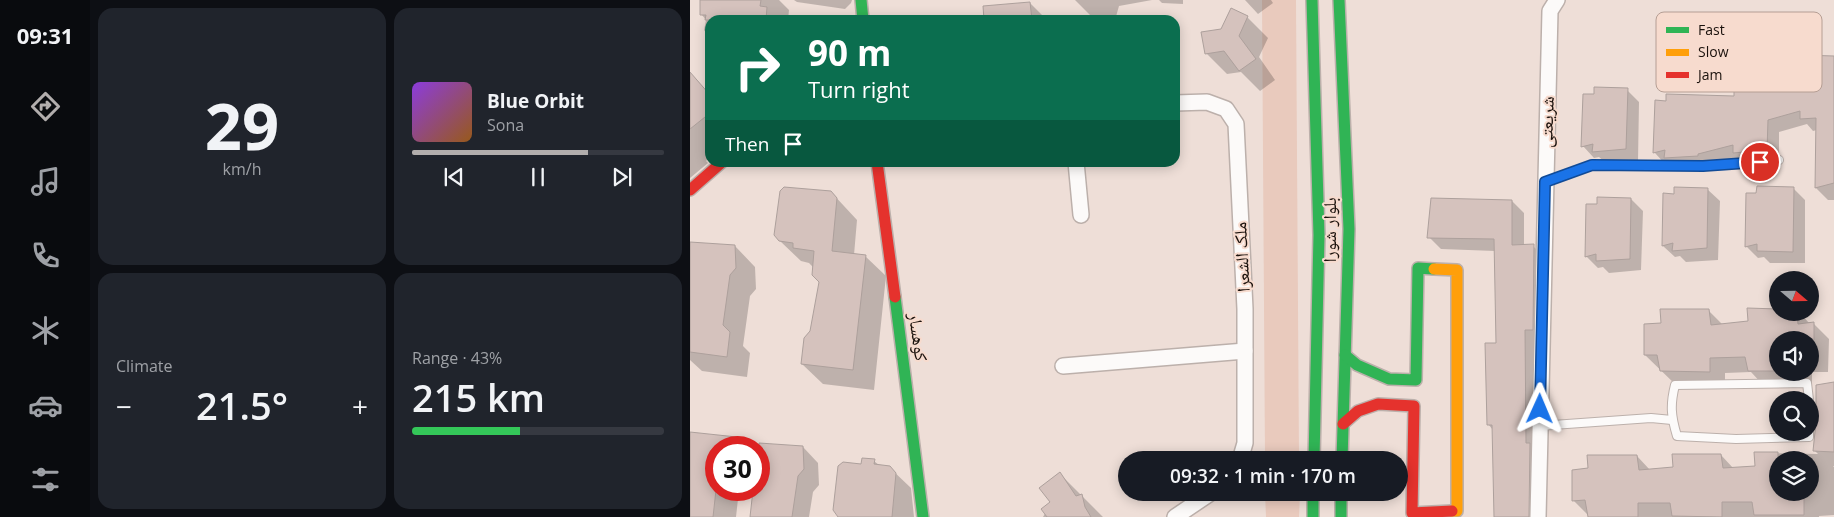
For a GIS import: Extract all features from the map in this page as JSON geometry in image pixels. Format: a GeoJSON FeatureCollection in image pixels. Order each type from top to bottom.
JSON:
{"type":"FeatureCollection","features":[{"type":"Feature","properties":{"kind":"street"},"geometry":{"type":"LineString","coordinates":[[861,0],[862,15]]}},
{"type":"Feature","properties":{"kind":"street","name":"بلوار شورا"},"geometry":{"type":"LineString","coordinates":[[1312,0],[1319,235],[1314,451]]}},
{"type":"Feature","properties":{"kind":"street","name":"بلوار شورا"},"geometry":{"type":"LineString","coordinates":[[1340,0],[1349,229],[1342,451]]}},
{"type":"Feature","properties":{"kind":"street","name":"شریعتی"},"geometry":{"type":"LineString","coordinates":[[1538,517],[1550,11],[1557,0]]}},
{"type":"Feature","properties":{"kind":"street","name":"ملک الشعرا"},"geometry":{"type":"LineString","coordinates":[[1180,103],[1206,102],[1226,109],[1236,124],[1245,309],[1245,443],[1243,451]]}},
{"type":"Feature","properties":{"kind":"street"},"geometry":{"type":"LineString","coordinates":[[690,190],[716,167]]}},
{"type":"Feature","properties":{"kind":"street","name":"کوهسار"},"geometry":{"type":"LineString","coordinates":[[878,167],[923,517]]}},
{"type":"Feature","properties":{"kind":"street"},"geometry":{"type":"LineString","coordinates":[[1076,167],[1081,215]]}},
{"type":"Feature","properties":{"kind":"street"},"geometry":{"type":"LineString","coordinates":[[1418,268],[1457,270],[1457,512],[1412,512],[1416,380],[1418,268]]}},
{"type":"Feature","properties":{"kind":"street"},"geometry":{"type":"LineString","coordinates":[[1063,366],[1245,351]]}},
{"type":"Feature","properties":{"kind":"street"},"geometry":{"type":"LineString","coordinates":[[1345,355],[1357,365],[1389,379],[1416,380]]}},
{"type":"Feature","properties":{"kind":"street"},"geometry":{"type":"LineString","coordinates":[[1343,424],[1358,410],[1378,404],[1414,406]]}},
{"type":"Feature","properties":{"kind":"street"},"geometry":{"type":"LineString","coordinates":[[1175,517],[1199,501]]}},
{"type":"Feature","properties":{"kind":"street"},"geometry":{"type":"LineString","coordinates":[[1313,501],[1313,517]]}},
{"type":"Feature","properties":{"kind":"street"},"geometry":{"type":"LineString","coordinates":[[1341,501],[1341,517]]}},
{"type":"Feature","properties":{"kind":"lane"},"geometry":{"type":"LineString","coordinates":[[1545,182],[1592,165],[1703,166],[1779,160]]}},
{"type":"Feature","properties":{"kind":"lane"},"geometry":{"type":"LineString","coordinates":[[1769,438],[1736,439],[1677,436],[1672,420],[1671,401],[1675,385],[1807,383],[1808,391]]}},
{"type":"Feature","properties":{"kind":"lane"},"geometry":{"type":"LineString","coordinates":[[1539,426],[1651,418],[1672,420]]}},
{"type":"Feature","properties":{"kind":"shaded area"},"geometry":{"type":"Polygon","coordinates":[[[1262,0],[1296,0],[1299,451],[1265,451],[1262,0]]]}},
{"type":"Feature","properties":{"kind":"shaded area"},"geometry":{"type":"Polygon","coordinates":[[[1265,501],[1300,501],[1299,517],[1266,517],[1265,501]]]}},
{"type":"Feature","properties":{"kind":"building"},"geometry":{"type":"Polygon","coordinates":[[[700,0],[761,0],[760,6],[767,7],[766,15],[700,15],[700,0]]]}},
{"type":"Feature","properties":{"kind":"building"},"geometry":{"type":"Polygon","coordinates":[[[1030,2],[1031,15],[984,15],[983,6],[1030,2]]]}},
{"type":"Feature","properties":{"kind":"building"},"geometry":{"type":"Polygon","coordinates":[[[1231,8],[1248,16],[1239,36],[1256,59],[1239,71],[1224,51],[1205,54],[1201,32],[1221,29],[1231,8]]]}},
{"type":"Feature","properties":{"kind":"building"},"geometry":{"type":"Polygon","coordinates":[[[1822,56],[1834,56],[1834,183],[1815,188],[1816,118],[1800,119],[1800,111],[1768,120],[1767,150],[1733,153],[1733,145],[1698,154],[1698,156],[1664,158],[1665,150],[1653,153],[1655,100],[1666,101],[1666,94],[1734,96],[1734,92],[1822,92],[1822,56]]]}},
{"type":"Feature","properties":{"kind":"building"},"geometry":{"type":"Polygon","coordinates":[[[690,72],[705,89],[705,117],[690,129],[690,72]]]}},
{"type":"Feature","properties":{"kind":"building"},"geometry":{"type":"Polygon","coordinates":[[[1594,87],[1628,88],[1626,149],[1592,152],[1593,144],[1581,147],[1583,94],[1594,94],[1594,87]]]}},
{"type":"Feature","properties":{"kind":"building"},"geometry":{"type":"Polygon","coordinates":[[[1757,186],[1794,187],[1793,252],[1757,251],[1757,244],[1745,247],[1746,193],[1756,193],[1757,186]]]}},
{"type":"Feature","properties":{"kind":"building"},"geometry":{"type":"Polygon","coordinates":[[[784,187],[831,191],[837,198],[832,251],[866,255],[853,370],[801,364],[804,338],[810,331],[819,282],[812,275],[814,251],[793,248],[793,243],[779,241],[774,235],[780,191],[784,187]]]}},
{"type":"Feature","properties":{"kind":"building"},"geometry":{"type":"Polygon","coordinates":[[[1674,187],[1708,188],[1707,248],[1672,251],[1673,243],[1662,246],[1663,193],[1674,194],[1674,187]]]}},
{"type":"Feature","properties":{"kind":"building"},"geometry":{"type":"Polygon","coordinates":[[[1597,197],[1631,198],[1630,259],[1596,261],[1596,254],[1585,257],[1586,204],[1597,204],[1597,197]]]}},
{"type":"Feature","properties":{"kind":"building"},"geometry":{"type":"Polygon","coordinates":[[[1431,198],[1512,200],[1512,245],[1534,244],[1533,330],[1525,330],[1526,443],[1530,443],[1529,517],[1494,517],[1492,425],[1487,425],[1485,343],[1496,343],[1494,239],[1427,238],[1431,198]]]}},
{"type":"Feature","properties":{"kind":"building"},"geometry":{"type":"Polygon","coordinates":[[[690,242],[735,245],[736,268],[730,275],[723,325],[730,332],[727,357],[690,352],[690,242]]]}},
{"type":"Feature","properties":{"kind":"building"},"geometry":{"type":"Polygon","coordinates":[[[1747,308],[1769,309],[1769,321],[1798,321],[1798,324],[1814,322],[1814,331],[1769,331],[1769,371],[1748,371],[1745,357],[1710,358],[1710,372],[1660,371],[1657,355],[1644,355],[1644,324],[1661,323],[1660,309],[1709,309],[1711,325],[1748,321],[1747,308]]]}},
{"type":"Feature","properties":{"kind":"building"},"geometry":{"type":"Polygon","coordinates":[[[1834,382],[1834,452],[1813,451],[1814,441],[1819,441],[1819,391],[1816,391],[1816,385],[1834,382]]]}},
{"type":"Feature","properties":{"kind":"building"},"geometry":{"type":"Polygon","coordinates":[[[690,432],[727,436],[705,436],[705,501],[715,501],[713,517],[690,517],[690,432]]]}},
{"type":"Feature","properties":{"kind":"building"},"geometry":{"type":"Polygon","coordinates":[[[770,444],[803,446],[804,469],[798,476],[792,517],[750,517],[752,501],[770,501],[770,444]]]}},
{"type":"Feature","properties":{"kind":"building"},"geometry":{"type":"Polygon","coordinates":[[[1754,452],[1769,452],[1769,501],[1804,501],[1804,515],[1754,515],[1752,502],[1722,502],[1722,517],[1672,516],[1670,503],[1638,503],[1638,517],[1588,517],[1585,500],[1572,501],[1572,470],[1588,468],[1587,455],[1637,455],[1639,470],[1673,467],[1672,454],[1721,454],[1723,468],[1755,466],[1754,452]]]}},
{"type":"Feature","properties":{"kind":"building"},"geometry":{"type":"Polygon","coordinates":[[[862,458],[875,459],[874,464],[890,466],[896,473],[892,517],[838,517],[833,510],[838,466],[843,462],[861,464],[862,458]]]}},
{"type":"Feature","properties":{"kind":"building"},"geometry":{"type":"Polygon","coordinates":[[[1060,472],[1076,496],[1082,494],[1085,507],[1091,517],[1047,517],[1041,509],[1050,502],[1039,488],[1060,472]]]}},
{"type":"Feature","properties":{"kind":"traffic: fast"},"geometry":{"type":"LineString","coordinates":[[861,0],[862,15]]}},
{"type":"Feature","properties":{"kind":"traffic: fast"},"geometry":{"type":"LineString","coordinates":[[1312,0],[1319,235],[1314,451]]}},
{"type":"Feature","properties":{"kind":"traffic: fast"},"geometry":{"type":"LineString","coordinates":[[1339,0],[1349,229],[1342,451]]}},
{"type":"Feature","properties":{"kind":"traffic: fast"},"geometry":{"type":"LineString","coordinates":[[1345,355],[1357,365],[1389,379],[1416,380],[1418,268],[1434,269]]}},
{"type":"Feature","properties":{"kind":"traffic: fast"},"geometry":{"type":"LineString","coordinates":[[895,297],[923,517]]}},
{"type":"Feature","properties":{"kind":"traffic: fast"},"geometry":{"type":"LineString","coordinates":[[1313,501],[1313,517]]}},
{"type":"Feature","properties":{"kind":"traffic: fast"},"geometry":{"type":"LineString","coordinates":[[1341,501],[1341,517]]}},
{"type":"Feature","properties":{"kind":"traffic: slow"},"geometry":{"type":"LineString","coordinates":[[1434,269],[1457,270],[1457,511],[1452,511]]}},
{"type":"Feature","properties":{"kind":"traffic: jam"},"geometry":{"type":"LineString","coordinates":[[690,190],[716,167]]}},
{"type":"Feature","properties":{"kind":"traffic: jam"},"geometry":{"type":"LineString","coordinates":[[878,167],[895,297]]}},
{"type":"Feature","properties":{"kind":"traffic: jam"},"geometry":{"type":"LineString","coordinates":[[1343,424],[1358,411],[1378,404],[1414,406],[1412,513],[1452,511]]}},
{"type":"Feature","properties":{"kind":"route"},"geometry":{"type":"LineString","coordinates":[[1540,409],[1545,182],[1592,165],[1703,166],[1760,162]]}}]}
